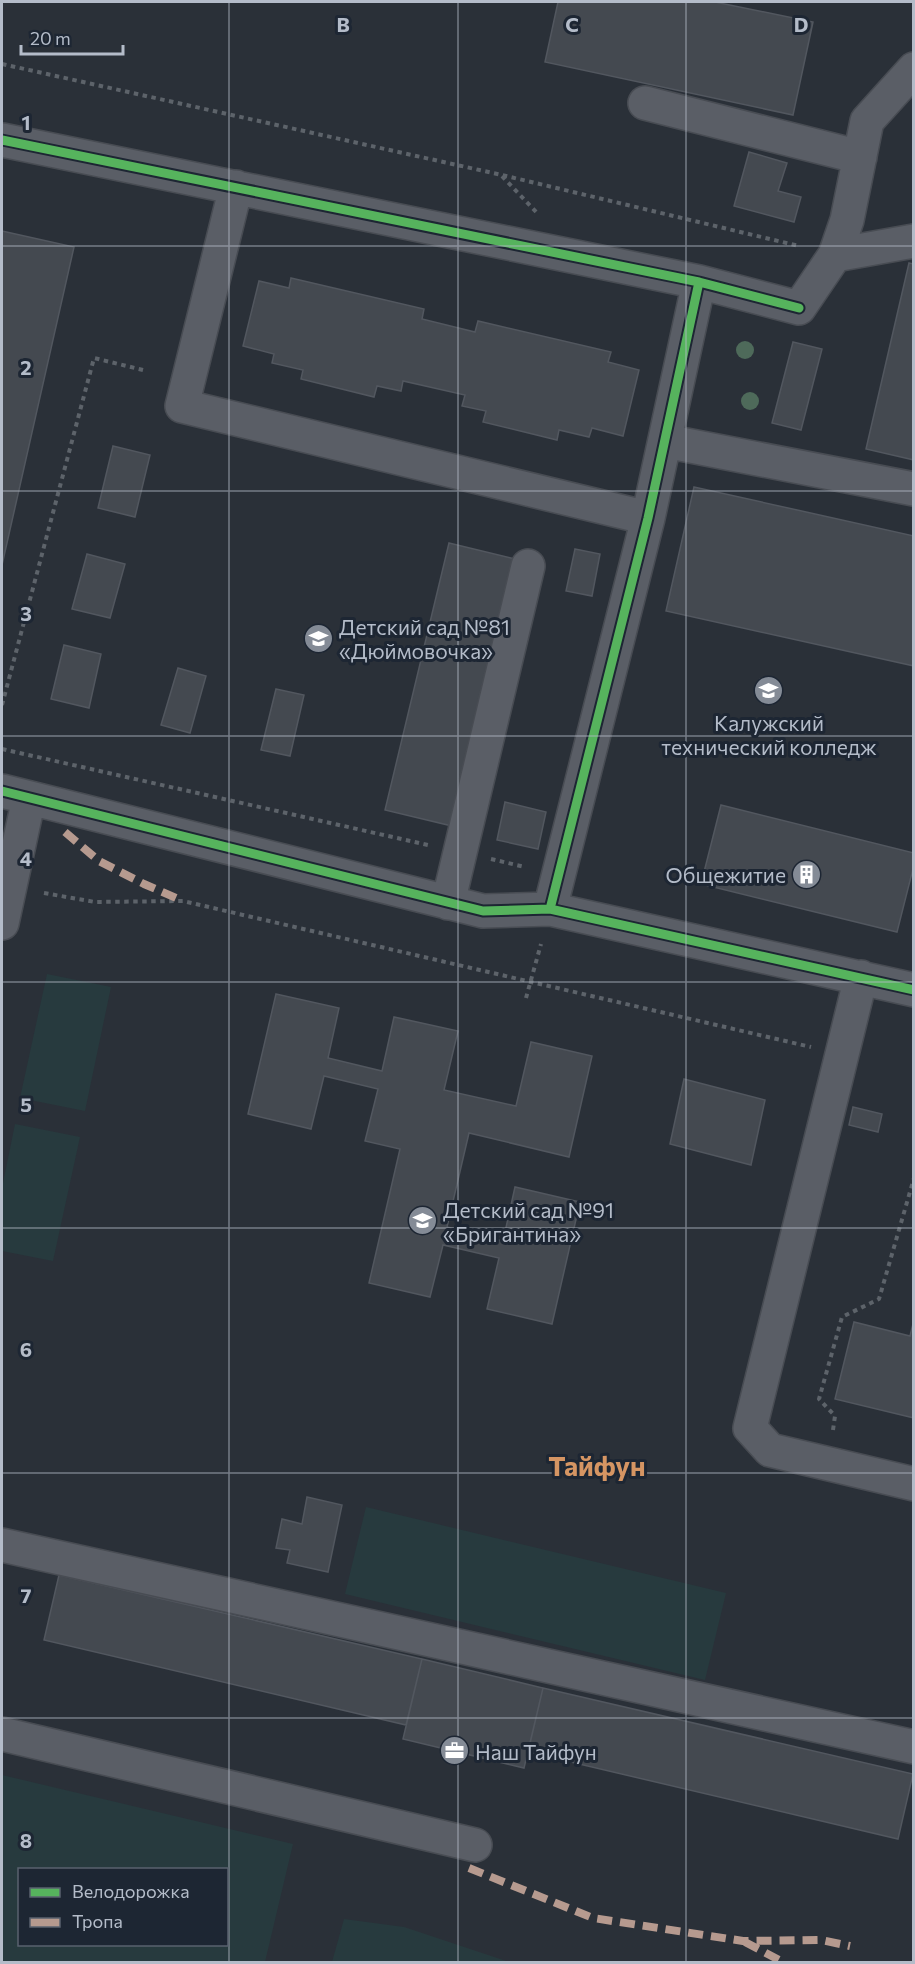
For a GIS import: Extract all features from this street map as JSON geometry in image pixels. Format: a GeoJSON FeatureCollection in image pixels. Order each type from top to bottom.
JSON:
{"type":"FeatureCollection","features":[{"type":"Feature","properties":{"kind":"street"},"geometry":{"type":"LineString","coordinates":[[2,140],[699,282],[799,308],[835,255],[847,220],[867,121],[914,69]]}},
{"type":"Feature","properties":{"kind":"street"},"geometry":{"type":"LineString","coordinates":[[645,103],[860,157]]}},
{"type":"Feature","properties":{"kind":"street"},"geometry":{"type":"LineString","coordinates":[[236,187],[182,406],[648,518]]}},
{"type":"Feature","properties":{"kind":"street"},"geometry":{"type":"LineString","coordinates":[[835,255],[914,241]]}},
{"type":"Feature","properties":{"kind":"street"},"geometry":{"type":"LineString","coordinates":[[550,909],[648,518],[699,282]]}},
{"type":"Feature","properties":{"kind":"street"},"geometry":{"type":"LineString","coordinates":[[665,441],[914,489]]}},
{"type":"Feature","properties":{"kind":"street"},"geometry":{"type":"LineString","coordinates":[[448,903],[528,566]]}},
{"type":"Feature","properties":{"kind":"street"},"geometry":{"type":"LineString","coordinates":[[2,923],[9,887],[15,794],[483,911],[550,909],[914,990]]}},
{"type":"Feature","properties":{"kind":"street"},"geometry":{"type":"LineString","coordinates":[[861,977],[750,1428],[770,1450],[914,1484]]}},
{"type":"Feature","properties":{"kind":"street"},"geometry":{"type":"LineString","coordinates":[[2,1545],[914,1747]]}},
{"type":"Feature","properties":{"kind":"street"},"geometry":{"type":"LineString","coordinates":[[2,1734],[475,1845]]}},
{"type":"Feature","properties":{"kind":"path"},"geometry":{"type":"LineString","coordinates":[[2,64],[502,175],[835,255]]}},
{"type":"Feature","properties":{"kind":"path"},"geometry":{"type":"LineString","coordinates":[[2,705],[94,358],[143,370]]}},
{"type":"Feature","properties":{"kind":"path"},"geometry":{"type":"LineString","coordinates":[[2,749],[434,846]]}},
{"type":"Feature","properties":{"kind":"path"},"geometry":{"type":"LineString","coordinates":[[480,856],[525,867]]}},
{"type":"Feature","properties":{"kind":"path"},"geometry":{"type":"LineString","coordinates":[[9,887],[95,902],[183,901],[843,1054]]}},
{"type":"Feature","properties":{"kind":"path"},"geometry":{"type":"LineString","coordinates":[[526,999],[550,909]]}},
{"type":"Feature","properties":{"kind":"path"},"geometry":{"type":"LineString","coordinates":[[826,1463],[835,1416],[819,1399],[842,1317],[879,1299],[914,1178]]}},
{"type":"Feature","properties":{"kind":"green space"},"geometry":{"type":"Polygon","coordinates":[[[47,974],[111,987],[85,1111],[20,1098],[47,974]]]}},
{"type":"Feature","properties":{"kind":"green space"},"geometry":{"type":"Polygon","coordinates":[[[15,1124],[80,1137],[53,1261],[2,1251],[2,1188],[15,1124]]]}},
{"type":"Feature","properties":{"kind":"green space"},"geometry":{"type":"Polygon","coordinates":[[[366,1507],[726,1593],[705,1680],[345,1594],[366,1507]]]}},
{"type":"Feature","properties":{"kind":"green space"},"geometry":{"type":"Polygon","coordinates":[[[2,1775],[293,1844],[265,1962],[2,1962],[2,1775]]]}},
{"type":"Feature","properties":{"kind":"green space"},"geometry":{"type":"Polygon","coordinates":[[[344,1919],[404,1927],[509,1962],[332,1962],[344,1919]]]}},
{"type":"Feature","properties":{"kind":"building"},"geometry":{"type":"Polygon","coordinates":[[[558,2],[715,2],[813,22],[793,115],[545,62],[558,2]]]}},
{"type":"Feature","properties":{"kind":"building"},"geometry":{"type":"Polygon","coordinates":[[[749,152],[787,163],[778,191],[801,197],[794,222],[734,206],[749,152]]]}},
{"type":"Feature","properties":{"kind":"building"},"geometry":{"type":"Polygon","coordinates":[[[2,231],[74,247],[2,565],[2,231]]]}},
{"type":"Feature","properties":{"kind":"building"},"geometry":{"type":"Polygon","coordinates":[[[909,263],[914,264],[914,460],[866,449],[909,263]]]}},
{"type":"Feature","properties":{"kind":"building"},"geometry":{"type":"Polygon","coordinates":[[[291,278],[424,309],[422,319],[475,332],[478,321],[611,352],[608,362],[639,370],[623,436],[592,428],[589,437],[559,430],[557,440],[483,422],[486,411],[462,406],[465,395],[403,381],[401,391],[377,386],[374,397],[301,379],[303,370],[272,363],[274,354],[243,346],[259,281],[289,288],[291,278]]]}},
{"type":"Feature","properties":{"kind":"building"},"geometry":{"type":"Polygon","coordinates":[[[793,342],[822,349],[801,430],[772,423],[793,342]]]}},
{"type":"Feature","properties":{"kind":"building"},"geometry":{"type":"Polygon","coordinates":[[[113,446],[150,455],[135,517],[98,508],[113,446]]]}},
{"type":"Feature","properties":{"kind":"building"},"geometry":{"type":"Polygon","coordinates":[[[694,487],[914,536],[914,666],[666,611],[694,487]]]}},
{"type":"Feature","properties":{"kind":"building"},"geometry":{"type":"Polygon","coordinates":[[[449,543],[515,559],[452,826],[385,810],[449,543]]]}},
{"type":"Feature","properties":{"kind":"building"},"geometry":{"type":"Polygon","coordinates":[[[575,549],[600,554],[592,596],[566,591],[575,549]]]}},
{"type":"Feature","properties":{"kind":"building"},"geometry":{"type":"Polygon","coordinates":[[[87,554],[125,564],[110,618],[72,609],[87,554]]]}},
{"type":"Feature","properties":{"kind":"building"},"geometry":{"type":"Polygon","coordinates":[[[64,645],[101,654],[89,708],[51,699],[64,645]]]}},
{"type":"Feature","properties":{"kind":"building"},"geometry":{"type":"Polygon","coordinates":[[[178,668],[206,676],[190,733],[161,725],[178,668]]]}},
{"type":"Feature","properties":{"kind":"building"},"geometry":{"type":"Polygon","coordinates":[[[276,689],[304,695],[290,756],[261,750],[276,689]]]}},
{"type":"Feature","properties":{"kind":"building"},"geometry":{"type":"Polygon","coordinates":[[[505,802],[546,812],[538,849],[497,840],[505,802]]]}},
{"type":"Feature","properties":{"kind":"building","name":"Общежитие"},"geometry":{"type":"Polygon","coordinates":[[[721,805],[914,853],[914,865],[897,932],[701,884],[721,805]]]}},
{"type":"Feature","properties":{"kind":"building"},"geometry":{"type":"Polygon","coordinates":[[[276,994],[339,1008],[328,1058],[382,1071],[394,1017],[458,1031],[444,1090],[516,1106],[531,1042],[592,1056],[569,1157],[469,1133],[447,1227],[503,1241],[515,1187],[580,1202],[552,1324],[487,1309],[499,1258],[443,1245],[430,1297],[369,1283],[400,1149],[365,1141],[378,1089],[324,1076],[311,1129],[248,1114],[276,994]]]}},
{"type":"Feature","properties":{"kind":"building"},"geometry":{"type":"Polygon","coordinates":[[[684,1079],[765,1100],[751,1165],[670,1144],[684,1079]]]}},
{"type":"Feature","properties":{"kind":"building"},"geometry":{"type":"Polygon","coordinates":[[[853,1107],[882,1114],[878,1132],[849,1125],[853,1107]]]}},
{"type":"Feature","properties":{"kind":"building"},"geometry":{"type":"Polygon","coordinates":[[[914,1320],[914,1418],[835,1399],[854,1322],[910,1336],[914,1320]]]}},
{"type":"Feature","properties":{"kind":"building"},"geometry":{"type":"Polygon","coordinates":[[[307,1497],[342,1505],[328,1572],[287,1563],[290,1550],[276,1548],[282,1519],[302,1524],[307,1497]]]}},
{"type":"Feature","properties":{"kind":"building"},"geometry":{"type":"Polygon","coordinates":[[[59,1575],[422,1659],[406,1725],[44,1640],[59,1575]]]}},
{"type":"Feature","properties":{"kind":"building"},"geometry":{"type":"Polygon","coordinates":[[[422,1659],[543,1688],[524,1768],[403,1739],[422,1659]]]}},
{"type":"Feature","properties":{"kind":"building"},"geometry":{"type":"Polygon","coordinates":[[[543,1688],[913,1774],[898,1839],[528,1752],[543,1688]]]}},
{"type":"Feature","properties":{"kind":"marked path"},"geometry":{"type":"LineString","coordinates":[[65,832],[99,861],[183,901]]}},
{"type":"Feature","properties":{"kind":"marked path"},"geometry":{"type":"LineString","coordinates":[[469,1868],[593,1918],[743,1941],[821,1940],[850,1946]]}},
{"type":"Feature","properties":{"kind":"marked path"},"geometry":{"type":"LineString","coordinates":[[745,1942],[783,1962]]}},
{"type":"Feature","properties":{"kind":"cycle path"},"geometry":{"type":"LineString","coordinates":[[2,140],[699,282],[799,308]]}},
{"type":"Feature","properties":{"kind":"cycle path"},"geometry":{"type":"LineString","coordinates":[[550,909],[648,518],[699,282]]}},
{"type":"Feature","properties":{"kind":"cycle path"},"geometry":{"type":"LineString","coordinates":[[2,791],[483,911],[550,909],[914,990]]}},
{"type":"Feature","properties":{"kind":"place","name":"Детский сад №81 «Дюймовочка»"},"geometry":{"type":"Point","coordinates":[318,638]}},
{"type":"Feature","properties":{"kind":"place","name":"Калужский технический колледж"},"geometry":{"type":"Point","coordinates":[769,691]}},
{"type":"Feature","properties":{"kind":"place","name":"Общежитие"},"geometry":{"type":"Point","coordinates":[807,874]}},
{"type":"Feature","properties":{"kind":"place","name":"Детский сад №91 «Бригантина»"},"geometry":{"type":"Point","coordinates":[422,1221]}},
{"type":"Feature","properties":{"kind":"place","name":"Наш Тайфун"},"geometry":{"type":"Point","coordinates":[454,1751]}},
{"type":"Feature","properties":{"kind":"district","name":"Тайфун"},"geometry":{"type":"Point","coordinates":[597,1465]}}]}
